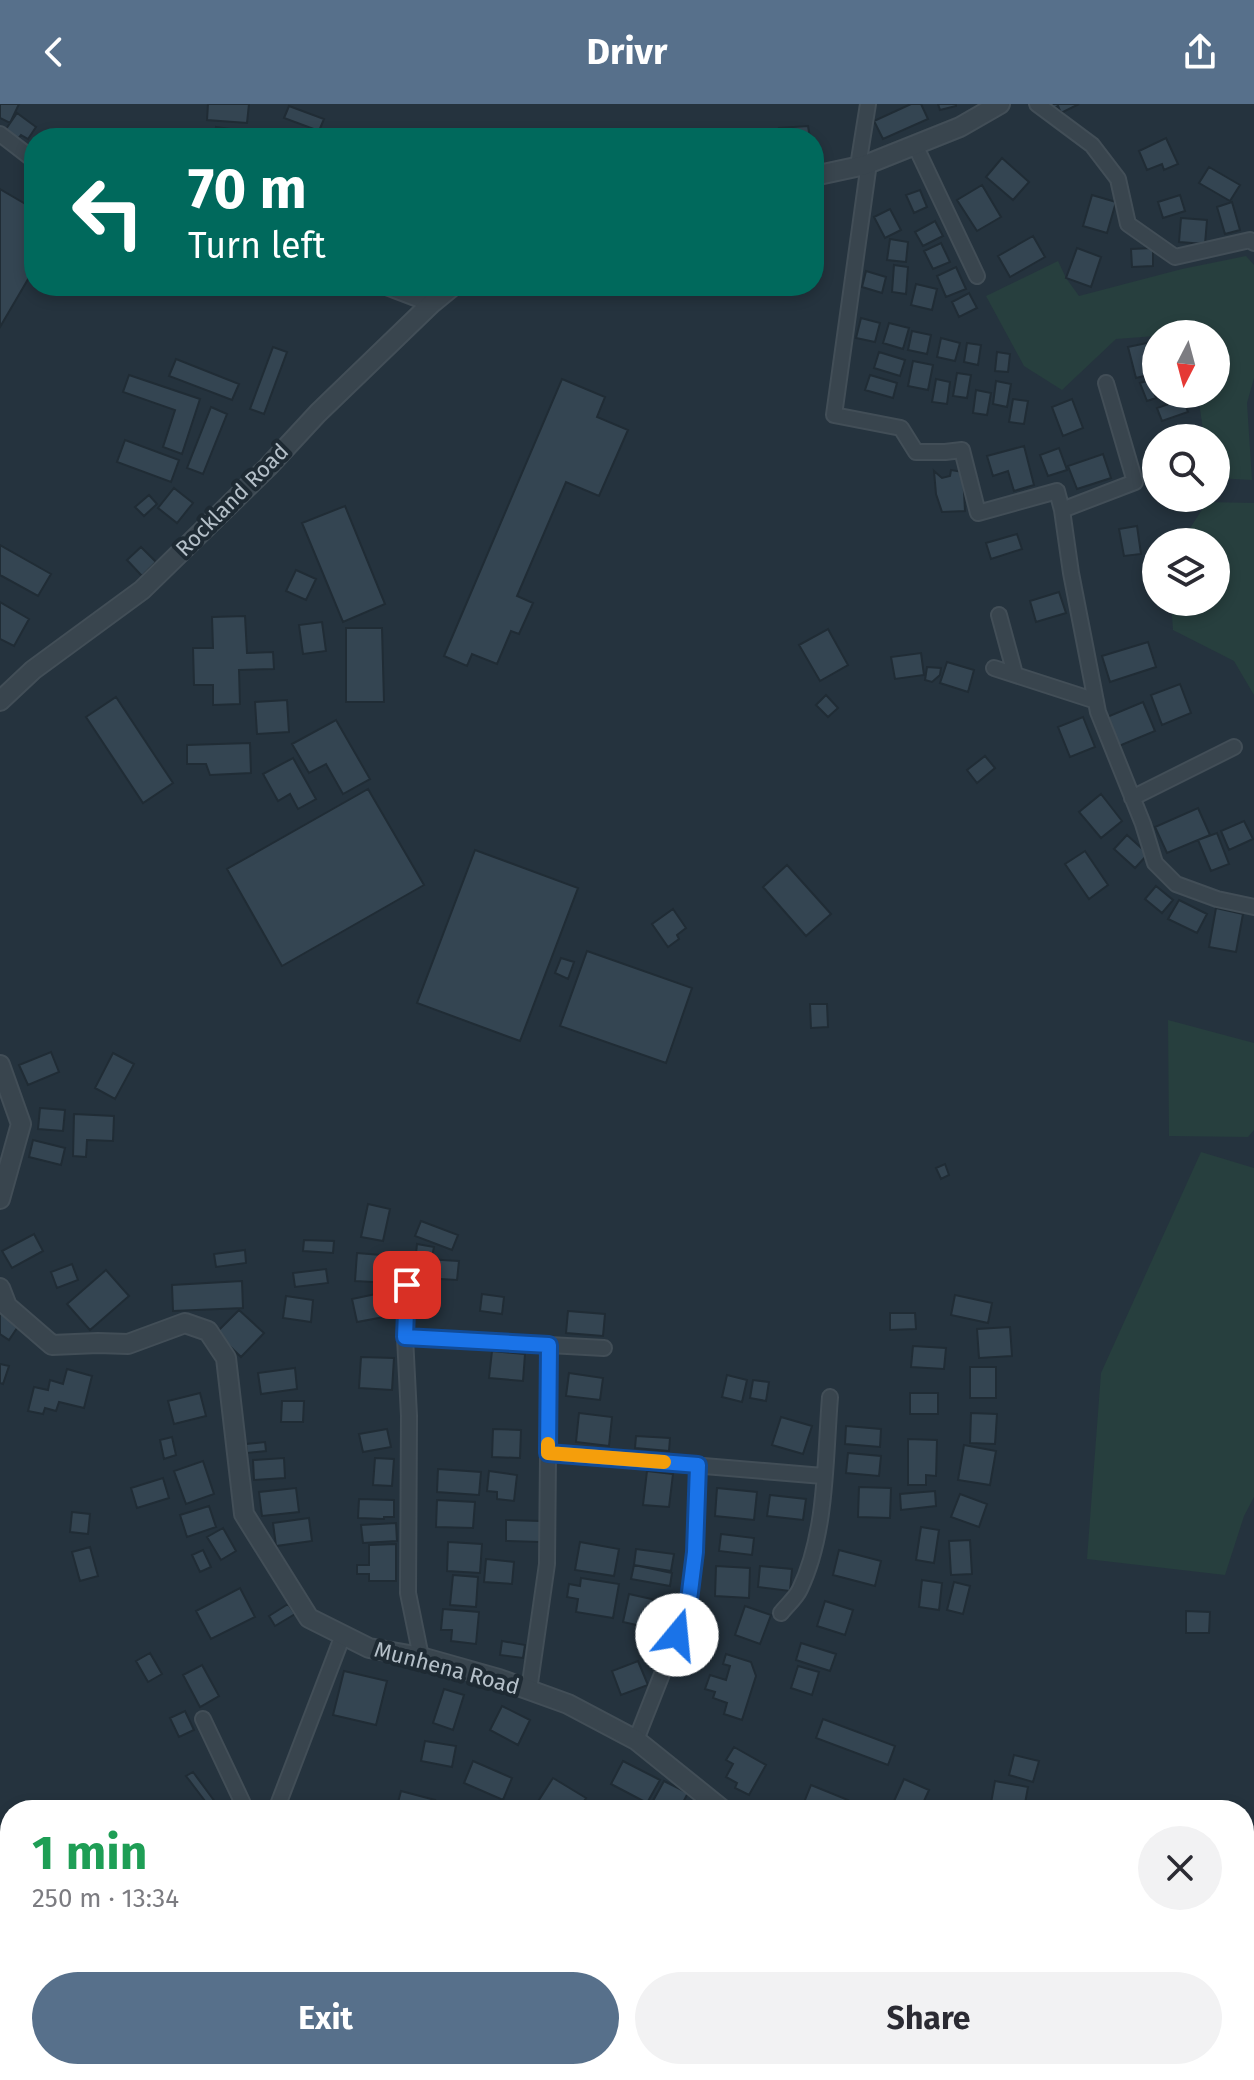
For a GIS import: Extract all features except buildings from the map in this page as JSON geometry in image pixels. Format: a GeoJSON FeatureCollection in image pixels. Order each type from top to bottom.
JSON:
{"type":"FeatureCollection","features":[{"type":"Feature","properties":{"kind":"street"},"geometry":{"type":"LineString","coordinates":[[868,104],[864,165],[834,415],[901,428],[916,452],[962,450],[978,513],[1057,491],[1098,712],[1155,863],[1176,884],[1217,899],[1254,907]]}},
{"type":"Feature","properties":{"kind":"street"},"geometry":{"type":"LineString","coordinates":[[824,174],[864,165],[915,145],[960,127],[1000,104]]}},
{"type":"Feature","properties":{"kind":"street"},"geometry":{"type":"LineString","coordinates":[[1037,104],[1092,145],[1118,179],[1128,224],[1175,257],[1250,240],[1254,243]]}},
{"type":"Feature","properties":{"kind":"street"},"geometry":{"type":"LineString","coordinates":[[0,134],[24,152]]}},
{"type":"Feature","properties":{"kind":"street"},"geometry":{"type":"LineString","coordinates":[[915,145],[977,276]]}},
{"type":"Feature","properties":{"kind":"street"},"geometry":{"type":"LineString","coordinates":[[410,296],[431,304]]}},
{"type":"Feature","properties":{"kind":"street","name":"Rockland Road"},"geometry":{"type":"LineString","coordinates":[[0,701],[33,670],[142,590],[268,467],[318,413],[441,296]]}},
{"type":"Feature","properties":{"kind":"street"},"geometry":{"type":"LineString","coordinates":[[1062,510],[1135,482],[1106,383]]}},
{"type":"Feature","properties":{"kind":"street"},"geometry":{"type":"LineString","coordinates":[[999,615],[1015,674]]}},
{"type":"Feature","properties":{"kind":"street"},"geometry":{"type":"LineString","coordinates":[[994,668],[1096,701]]}},
{"type":"Feature","properties":{"kind":"street"},"geometry":{"type":"LineString","coordinates":[[1132,798],[1234,747]]}},
{"type":"Feature","properties":{"kind":"street"},"geometry":{"type":"LineString","coordinates":[[0,1065],[21,1124],[0,1199]]}},
{"type":"Feature","properties":{"kind":"street"},"geometry":{"type":"LineString","coordinates":[[407,1285],[408,1593],[421,1657]]}},
{"type":"Feature","properties":{"kind":"street","name":"Munhena Road"},"geometry":{"type":"LineString","coordinates":[[0,1288],[7,1306],[52,1345],[128,1344],[185,1323],[208,1331],[226,1358],[244,1514],[309,1618],[369,1648],[421,1657],[499,1679],[568,1704],[636,1740],[711,1800]]}},
{"type":"Feature","properties":{"kind":"street"},"geometry":{"type":"LineString","coordinates":[[405,1337],[604,1348]]}},
{"type":"Feature","properties":{"kind":"street"},"geometry":{"type":"LineString","coordinates":[[529,1690],[547,1564],[549,1345]]}},
{"type":"Feature","properties":{"kind":"street"},"geometry":{"type":"LineString","coordinates":[[781,1613],[799,1592],[812,1560],[820,1524],[830,1397]]}},
{"type":"Feature","properties":{"kind":"street"},"geometry":{"type":"LineString","coordinates":[[548,1453],[823,1476]]}},
{"type":"Feature","properties":{"kind":"street"},"geometry":{"type":"LineString","coordinates":[[636,1740],[688,1608],[695,1552],[698,1465]]}},
{"type":"Feature","properties":{"kind":"street"},"geometry":{"type":"LineString","coordinates":[[280,1800],[343,1635]]}},
{"type":"Feature","properties":{"kind":"street"},"geometry":{"type":"LineString","coordinates":[[203,1719],[241,1800]]}},
{"type":"Feature","properties":{"kind":"green space"},"geometry":{"type":"Polygon","coordinates":[[[1246,256],[1254,265],[1254,378],[1247,403],[1252,480],[1230,479],[1230,424],[1202,424],[1200,408],[1230,408],[1230,320],[1142,320],[1142,337],[1116,339],[1062,390],[1024,366],[986,296],[1058,261],[1079,296],[1246,256]]]}},
{"type":"Feature","properties":{"kind":"green space"},"geometry":{"type":"Polygon","coordinates":[[[1230,502],[1254,503],[1254,695],[1234,661],[1173,630],[1172,616],[1230,616],[1230,528],[1190,528],[1200,512],[1230,512],[1230,502]]]}},
{"type":"Feature","properties":{"kind":"green space"},"geometry":{"type":"Polygon","coordinates":[[[1168,1020],[1254,1043],[1254,1130],[1248,1137],[1169,1136],[1168,1020]]]}},
{"type":"Feature","properties":{"kind":"green space"},"geometry":{"type":"Polygon","coordinates":[[[1201,1152],[1254,1168],[1254,1497],[1244,1516],[1225,1575],[1087,1559],[1101,1373],[1201,1152]]]}},
{"type":"Feature","properties":{"kind":"slow traffic"},"geometry":{"type":"LineString","coordinates":[[548,1444],[548,1453],[664,1462]]}},
{"type":"Feature","properties":{"kind":"route"},"geometry":{"type":"LineString","coordinates":[[407,1285],[405,1337],[549,1345],[548,1453],[698,1465],[695,1552],[688,1608],[677,1635]]}}]}
